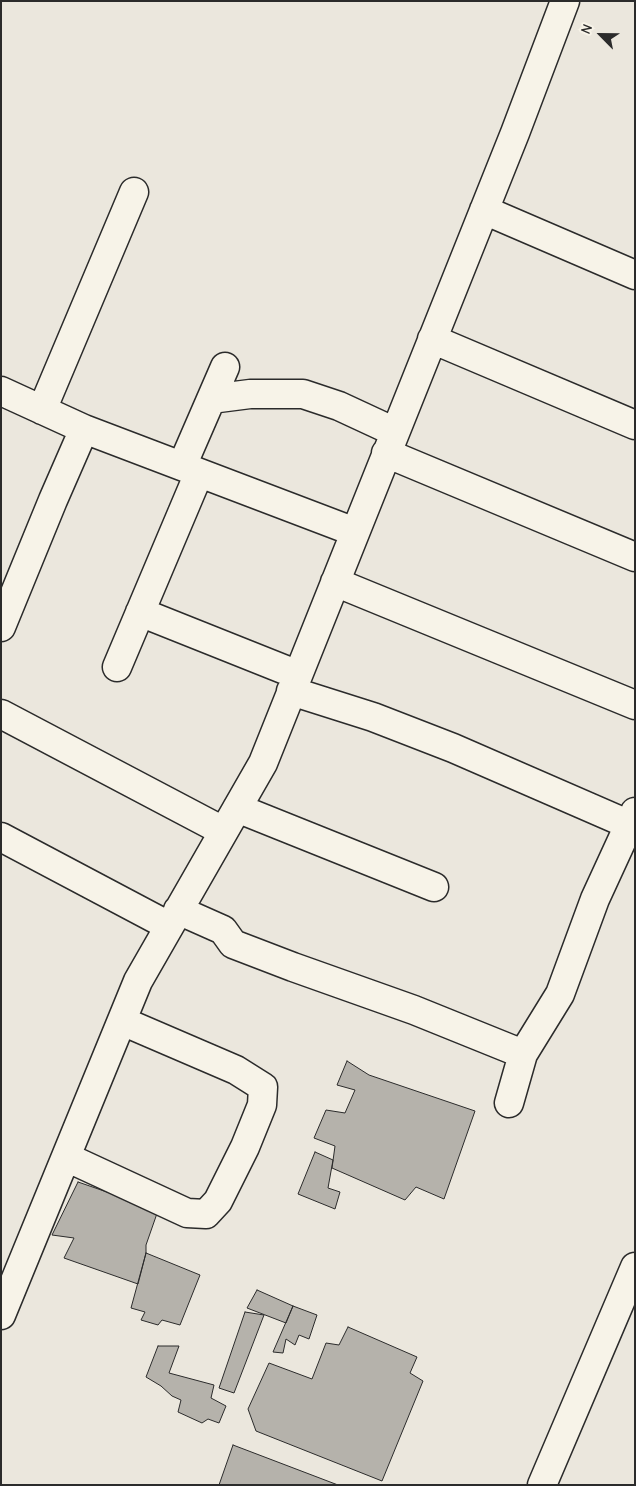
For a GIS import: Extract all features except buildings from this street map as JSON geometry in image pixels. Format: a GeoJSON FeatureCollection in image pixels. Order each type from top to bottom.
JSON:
{"type":"FeatureCollection","features":[{"type":"Feature","properties":{"kind":"street"},"geometry":{"type":"LineString","coordinates":[[1,1316],[138,981],[263,763],[484,210],[565,1]]}},
{"type":"Feature","properties":{"kind":"street"},"geometry":{"type":"LineString","coordinates":[[42,410],[134,192]]}},
{"type":"Feature","properties":{"kind":"street"},"geometry":{"type":"LineString","coordinates":[[484,210],[635,275]]}},
{"type":"Feature","properties":{"kind":"street"},"geometry":{"type":"LineString","coordinates":[[432,339],[635,425]]}},
{"type":"Feature","properties":{"kind":"street"},"geometry":{"type":"LineString","coordinates":[[117,667],[140,612],[190,469],[212,398],[225,366]]}},
{"type":"Feature","properties":{"kind":"street"},"geometry":{"type":"LineString","coordinates":[[1,391],[84,429],[355,532]]}},
{"type":"Feature","properties":{"kind":"street"},"geometry":{"type":"LineString","coordinates":[[212,398],[250,394],[303,394],[339,406],[390,443],[635,557]]}},
{"type":"Feature","properties":{"kind":"street"},"geometry":{"type":"LineString","coordinates":[[1,627],[84,429]]}},
{"type":"Feature","properties":{"kind":"street"},"geometry":{"type":"LineString","coordinates":[[335,582],[635,704]]}},
{"type":"Feature","properties":{"kind":"street"},"geometry":{"type":"LineString","coordinates":[[140,612],[373,717],[632,818],[595,899],[560,994],[523,1054],[509,1103]]}},
{"type":"Feature","properties":{"kind":"street"},"geometry":{"type":"LineString","coordinates":[[1,714],[223,831]]}},
{"type":"Feature","properties":{"kind":"street"},"geometry":{"type":"LineString","coordinates":[[237,808],[434,887]]}},
{"type":"Feature","properties":{"kind":"street"},"geometry":{"type":"LineString","coordinates":[[1,837],[174,918],[223,930],[233,944],[293,968],[414,1010],[523,1054]]}},
{"type":"Feature","properties":{"kind":"street"},"geometry":{"type":"LineString","coordinates":[[66,1157],[187,1213],[206,1214],[218,1201],[245,1147],[262,1105],[263,1088],[236,1070],[122,1021]]}},
{"type":"Feature","properties":{"kind":"street"},"geometry":{"type":"LineString","coordinates":[[542,1485],[635,1268]]}}]}
